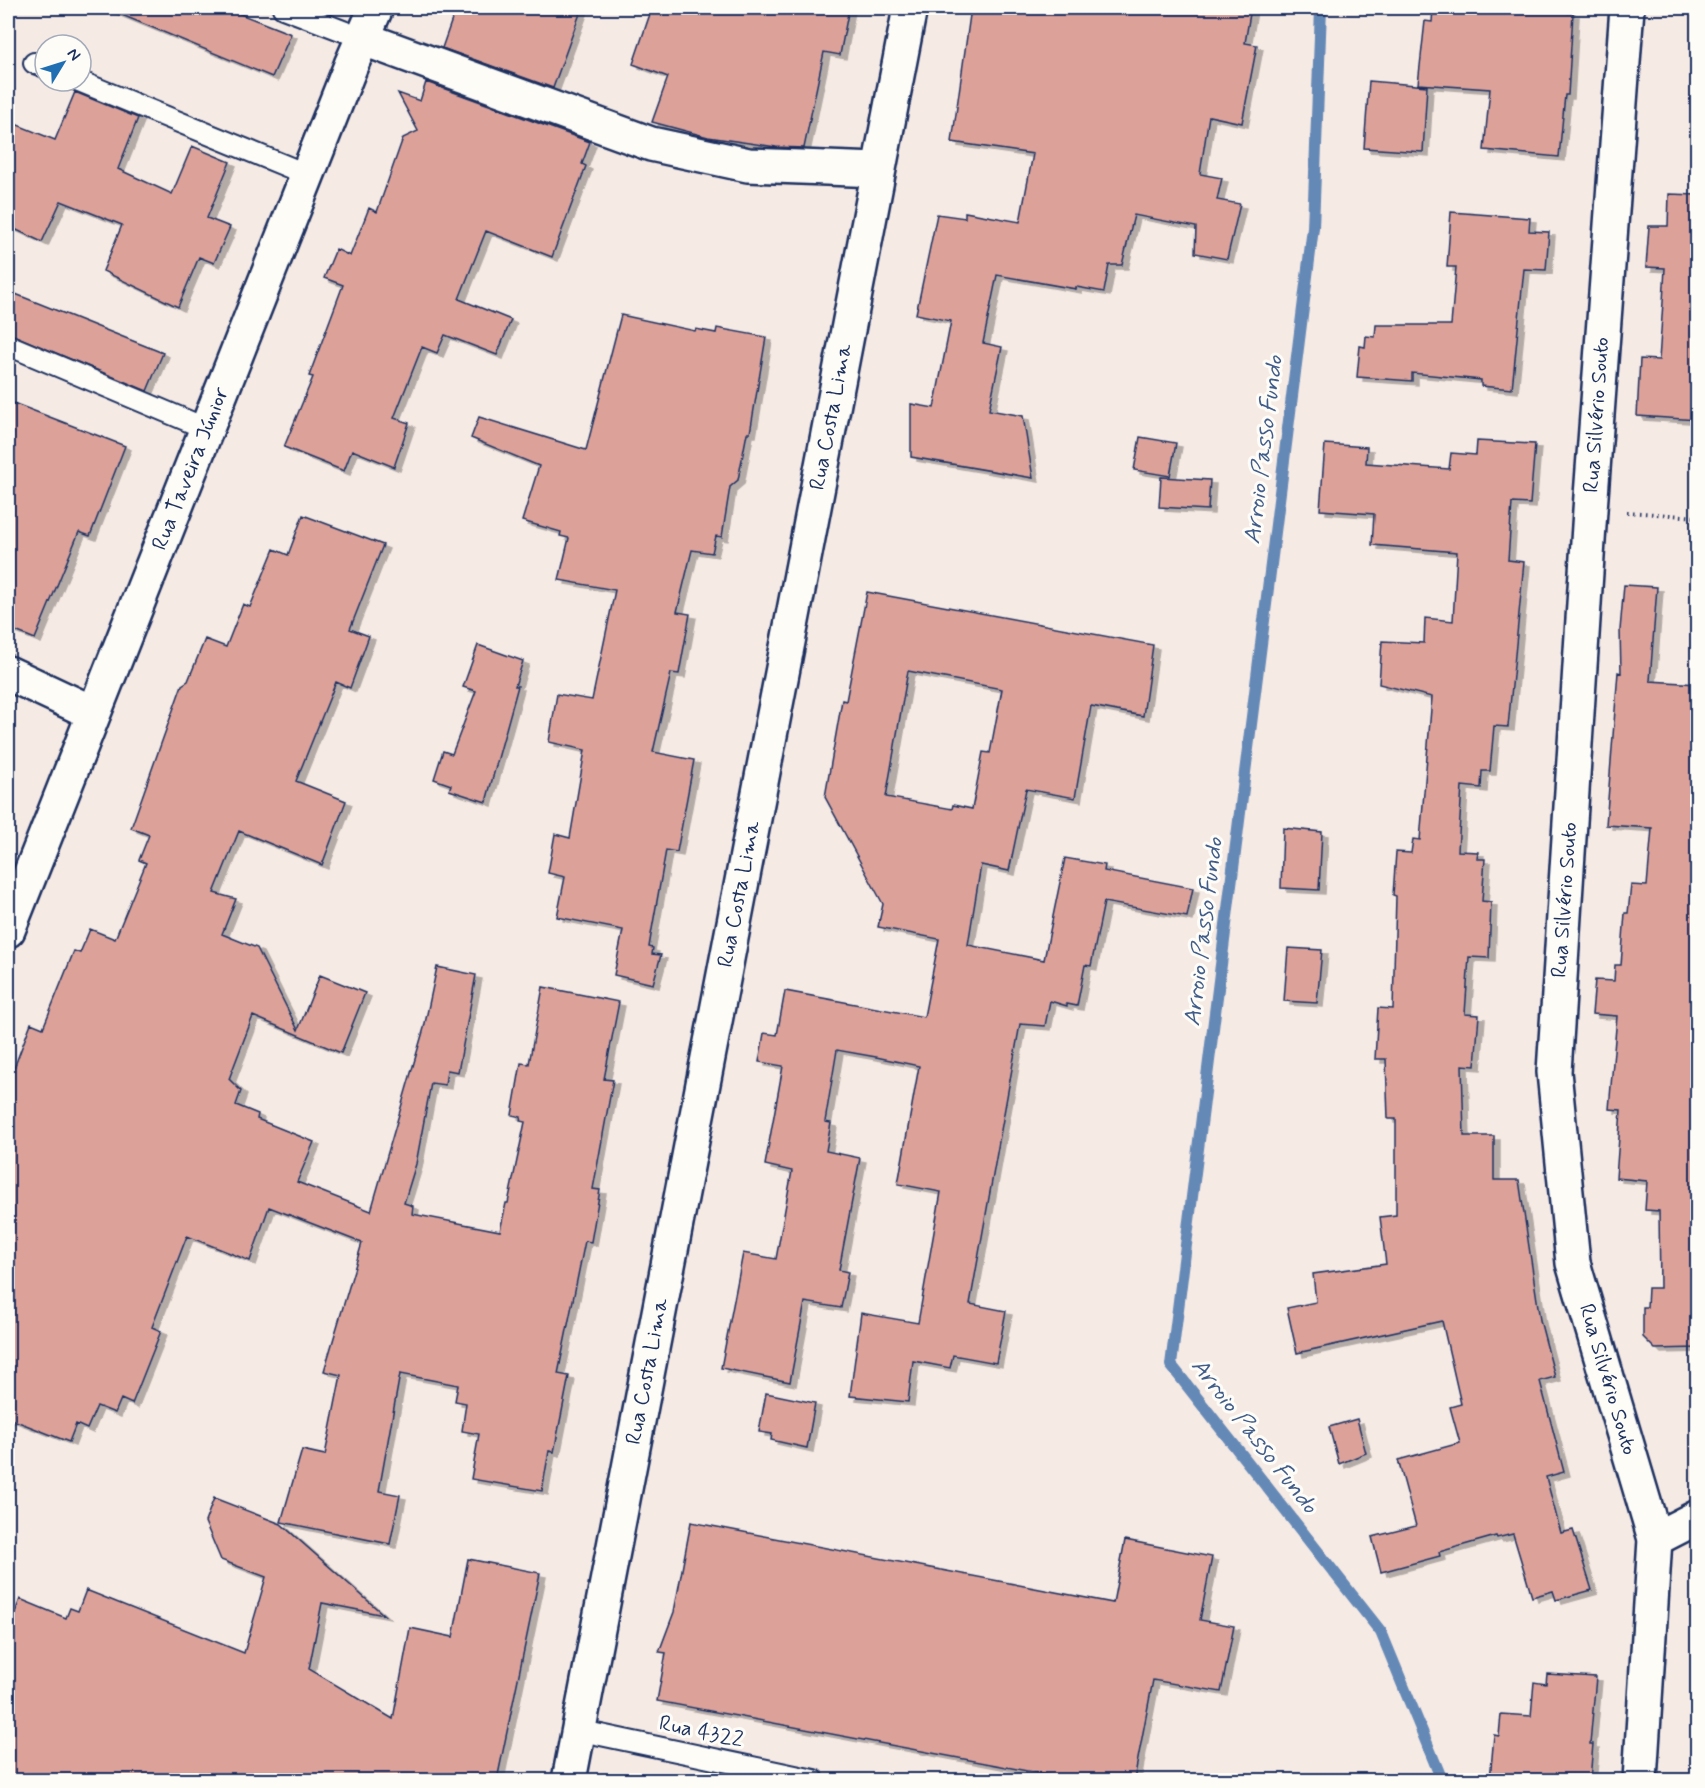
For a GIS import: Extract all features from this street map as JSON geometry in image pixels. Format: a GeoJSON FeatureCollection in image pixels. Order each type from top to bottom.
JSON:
{"type":"FeatureCollection","features":[{"type":"Feature","properties":{"kind":"street","name":"Rua Taveira Júnior"},"geometry":{"type":"LineString","coordinates":[[8,930],[376,8]]}},
{"type":"Feature","properties":{"kind":"street","name":"Rua Costa Lima"},"geometry":{"type":"LineString","coordinates":[[568,1780],[910,8]]}},
{"type":"Feature","properties":{"kind":"street","name":"Rua Silvério Souto"},"geometry":{"type":"LineString","coordinates":[[1627,8],[1590,510],[1554,1072],[1573,1263],[1655,1539],[1640,1780]]}},
{"type":"Feature","properties":{"kind":"street"},"geometry":{"type":"LineString","coordinates":[[364,39],[651,144],[748,165],[878,170]]}},
{"type":"Feature","properties":{"kind":"street"},"geometry":{"type":"LineString","coordinates":[[8,673],[93,713]]}},
{"type":"Feature","properties":{"kind":"street"},"geometry":{"type":"LineString","coordinates":[[1655,1539],[1698,1517]]}},
{"type":"Feature","properties":{"kind":"lane"},"geometry":{"type":"LineString","coordinates":[[283,8],[364,39]]}},
{"type":"Feature","properties":{"kind":"lane"},"geometry":{"type":"LineString","coordinates":[[93,87],[308,175]]}},
{"type":"Feature","properties":{"kind":"lane"},"geometry":{"type":"LineString","coordinates":[[8,345],[207,429]]}},
{"type":"Feature","properties":{"kind":"lane","name":"Rua 4322"},"geometry":{"type":"LineString","coordinates":[[578,1730],[814,1780]]}},
{"type":"Feature","properties":{"kind":"path"},"geometry":{"type":"LineString","coordinates":[[1590,510],[1698,517]]}},
{"type":"Feature","properties":{"kind":"building"},"geometry":{"type":"Polygon","coordinates":[[[105,8],[225,8],[291,34],[272,77],[105,8]]]}},
{"type":"Feature","properties":{"kind":"building"},"geometry":{"type":"Polygon","coordinates":[[[456,8],[582,8],[553,88],[442,48],[456,8]]]}},
{"type":"Feature","properties":{"kind":"building"},"geometry":{"type":"Polygon","coordinates":[[[652,8],[849,8],[840,55],[824,52],[804,148],[776,147],[708,137],[652,122],[668,77],[633,64],[652,8]]]}},
{"type":"Feature","properties":{"kind":"building"},"geometry":{"type":"Polygon","coordinates":[[[971,8],[1251,8],[1245,43],[1257,45],[1242,123],[1209,116],[1200,174],[1222,178],[1217,200],[1240,204],[1227,259],[1195,253],[1196,227],[1134,215],[1122,265],[1109,265],[1104,292],[997,275],[983,343],[1002,347],[989,410],[1023,416],[1033,478],[911,457],[911,404],[934,408],[951,321],[916,314],[937,214],[965,218],[965,212],[1020,222],[1033,154],[952,142],[971,8]]]}},
{"type":"Feature","properties":{"kind":"building"},"geometry":{"type":"Polygon","coordinates":[[[1433,8],[1569,8],[1568,13],[1573,13],[1568,95],[1565,95],[1559,157],[1484,150],[1490,89],[1418,84],[1425,21],[1432,22],[1433,8]]]}},
{"type":"Feature","properties":{"kind":"building"},"geometry":{"type":"Polygon","coordinates":[[[1369,81],[1427,86],[1423,152],[1364,148],[1369,81]]]}},
{"type":"Feature","properties":{"kind":"building"},"geometry":{"type":"Polygon","coordinates":[[[426,82],[590,142],[582,164],[586,166],[552,257],[486,231],[459,299],[511,320],[497,355],[445,335],[437,353],[422,347],[394,418],[409,423],[394,467],[352,450],[344,471],[284,447],[313,377],[309,376],[343,285],[324,278],[336,249],[350,256],[369,208],[377,212],[403,138],[418,131],[398,93],[420,101],[426,82]]]}},
{"type":"Feature","properties":{"kind":"building"},"geometry":{"type":"Polygon","coordinates":[[[75,93],[77,93],[138,118],[118,169],[172,194],[192,146],[230,162],[207,218],[230,227],[214,263],[199,257],[178,307],[103,271],[122,225],[61,201],[42,242],[8,226],[8,121],[55,140],[75,93]]]}},
{"type":"Feature","properties":{"kind":"building"},"geometry":{"type":"Polygon","coordinates":[[[1669,194],[1698,195],[1698,420],[1637,416],[1640,359],[1659,360],[1663,302],[1665,268],[1646,267],[1649,226],[1668,226],[1669,194]]]}},
{"type":"Feature","properties":{"kind":"building"},"geometry":{"type":"Polygon","coordinates":[[[1451,212],[1530,218],[1529,231],[1549,232],[1546,270],[1524,269],[1512,389],[1481,386],[1481,380],[1412,373],[1412,381],[1357,377],[1360,346],[1365,347],[1366,336],[1375,337],[1376,325],[1451,325],[1456,267],[1447,267],[1451,212]]]}},
{"type":"Feature","properties":{"kind":"building"},"geometry":{"type":"Polygon","coordinates":[[[8,291],[163,353],[147,391],[8,333],[8,291]]]}},
{"type":"Feature","properties":{"kind":"building"},"geometry":{"type":"Polygon","coordinates":[[[621,315],[695,331],[696,329],[716,333],[717,328],[766,337],[750,433],[747,433],[738,480],[730,487],[722,537],[716,536],[712,553],[692,550],[677,612],[690,614],[679,674],[671,673],[653,752],[694,760],[677,852],[666,850],[649,947],[653,948],[652,954],[661,955],[653,984],[614,975],[623,930],[557,917],[565,877],[548,873],[555,834],[570,838],[585,750],[549,742],[557,694],[592,700],[615,590],[559,580],[569,538],[560,536],[561,532],[522,521],[539,466],[471,438],[479,417],[586,450],[621,315]]]}},
{"type":"Feature","properties":{"kind":"building"},"geometry":{"type":"Polygon","coordinates":[[[8,401],[125,446],[90,536],[79,532],[35,639],[8,628],[8,401]]]}},
{"type":"Feature","properties":{"kind":"building"},"geometry":{"type":"Polygon","coordinates":[[[1140,437],[1176,443],[1170,476],[1134,470],[1140,437]]]}},
{"type":"Feature","properties":{"kind":"building"},"geometry":{"type":"Polygon","coordinates":[[[1477,441],[1535,444],[1530,504],[1512,503],[1508,560],[1524,562],[1508,727],[1494,726],[1490,771],[1482,771],[1481,788],[1462,786],[1458,851],[1478,852],[1477,859],[1485,859],[1482,901],[1491,902],[1489,958],[1469,957],[1465,1014],[1479,1015],[1475,1066],[1462,1065],[1464,1136],[1494,1136],[1494,1180],[1519,1180],[1540,1320],[1555,1377],[1540,1381],[1564,1472],[1546,1477],[1561,1533],[1573,1530],[1592,1590],[1556,1600],[1553,1591],[1532,1597],[1513,1534],[1497,1538],[1496,1536],[1439,1552],[1440,1556],[1381,1572],[1372,1537],[1416,1526],[1398,1460],[1460,1443],[1450,1407],[1461,1404],[1442,1321],[1297,1353],[1287,1308],[1316,1302],[1313,1274],[1386,1264],[1380,1217],[1396,1215],[1396,1119],[1388,1119],[1386,1059],[1375,1059],[1378,1008],[1393,1009],[1396,896],[1393,895],[1396,852],[1411,853],[1413,839],[1420,840],[1432,697],[1379,684],[1382,641],[1424,643],[1425,618],[1453,621],[1457,552],[1372,545],[1374,514],[1320,510],[1325,444],[1367,447],[1366,463],[1449,469],[1451,453],[1476,455],[1477,441]]]}},
{"type":"Feature","properties":{"kind":"building"},"geometry":{"type":"Polygon","coordinates":[[[1161,477],[1210,480],[1208,510],[1159,507],[1161,477]]]}},
{"type":"Feature","properties":{"kind":"building"},"geometry":{"type":"Polygon","coordinates":[[[303,515],[383,545],[350,629],[369,636],[350,688],[336,682],[296,781],[346,801],[322,865],[239,831],[214,893],[236,899],[222,934],[257,948],[298,1030],[320,975],[365,993],[341,1053],[253,1016],[229,1079],[241,1091],[236,1105],[258,1114],[257,1119],[314,1142],[297,1182],[371,1211],[424,1028],[437,967],[476,975],[458,1072],[447,1070],[445,1085],[431,1083],[416,1164],[404,1203],[413,1206],[412,1214],[500,1231],[525,1122],[520,1121],[521,1117],[512,1115],[521,1063],[529,1064],[543,987],[619,1002],[604,1079],[613,1080],[593,1189],[600,1190],[591,1242],[585,1241],[558,1374],[569,1376],[554,1452],[549,1451],[542,1491],[471,1479],[479,1434],[462,1431],[466,1403],[455,1401],[458,1385],[400,1374],[379,1491],[400,1495],[390,1544],[281,1522],[302,1450],[325,1455],[341,1375],[324,1371],[362,1243],[269,1207],[250,1261],[187,1236],[152,1327],[161,1331],[132,1404],[121,1399],[115,1413],[97,1406],[87,1429],[76,1424],[69,1442],[8,1418],[8,1084],[31,1023],[43,1028],[74,951],[80,953],[90,929],[115,939],[146,863],[139,860],[149,835],[131,828],[182,685],[188,681],[205,639],[226,647],[243,604],[250,607],[274,549],[288,555],[303,515]]]}},
{"type":"Feature","properties":{"kind":"building"},"geometry":{"type":"Polygon","coordinates":[[[1624,585],[1657,587],[1650,681],[1698,684],[1698,1348],[1655,1349],[1643,1337],[1643,1307],[1647,1307],[1648,1288],[1660,1288],[1659,1211],[1645,1210],[1647,1181],[1616,1178],[1621,1110],[1609,1109],[1617,1016],[1592,1014],[1595,980],[1614,981],[1615,965],[1621,965],[1625,913],[1628,913],[1631,885],[1647,886],[1652,828],[1606,825],[1618,672],[1621,673],[1620,630],[1624,585]]]}},
{"type":"Feature","properties":{"kind":"building"},"geometry":{"type":"Polygon","coordinates":[[[867,592],[1153,645],[1143,716],[1091,706],[1075,798],[1026,789],[1009,871],[981,865],[968,945],[1044,960],[1065,858],[1105,865],[1104,871],[1193,888],[1187,917],[1104,902],[1091,966],[1085,965],[1077,1006],[1067,1004],[1067,1006],[1050,1001],[1045,1026],[1020,1024],[970,1304],[1006,1311],[996,1363],[953,1355],[950,1368],[913,1361],[908,1402],[850,1396],[861,1313],[918,1323],[941,1192],[898,1184],[919,1066],[876,1057],[837,1050],[825,1122],[831,1123],[826,1151],[860,1158],[839,1270],[848,1272],[841,1308],[805,1302],[790,1382],[721,1368],[743,1253],[776,1259],[792,1171],[765,1165],[783,1066],[759,1062],[764,1033],[777,1035],[785,991],[924,1017],[939,939],[878,927],[883,904],[825,797],[842,700],[846,701],[867,592]],[[908,671],[886,797],[952,809],[953,805],[972,809],[983,752],[990,753],[1002,689],[908,671]]]}},
{"type":"Feature","properties":{"kind":"building"},"geometry":{"type":"Polygon","coordinates":[[[478,645],[523,661],[486,802],[449,790],[451,785],[434,779],[443,751],[452,754],[476,691],[463,687],[478,645]]]}},
{"type":"Feature","properties":{"kind":"building"},"geometry":{"type":"Polygon","coordinates":[[[1283,828],[1322,832],[1319,890],[1281,888],[1283,828]]]}},
{"type":"Feature","properties":{"kind":"building"},"geometry":{"type":"Polygon","coordinates":[[[1288,948],[1322,950],[1317,1003],[1284,1001],[1288,948]]]}},
{"type":"Feature","properties":{"kind":"building"},"geometry":{"type":"Polygon","coordinates":[[[766,1393],[815,1403],[807,1448],[771,1440],[772,1434],[759,1432],[766,1393]]]}},
{"type":"Feature","properties":{"kind":"building"},"geometry":{"type":"Polygon","coordinates":[[[1357,1419],[1366,1453],[1339,1464],[1329,1427],[1357,1419]]]}},
{"type":"Feature","properties":{"kind":"building"},"geometry":{"type":"Polygon","coordinates":[[[214,1498],[281,1524],[384,1615],[322,1603],[309,1669],[393,1719],[410,1628],[453,1637],[468,1559],[540,1573],[497,1780],[8,1780],[8,1631],[20,1599],[66,1618],[70,1608],[78,1611],[86,1590],[244,1653],[266,1577],[221,1560],[205,1522],[214,1498]]]}},
{"type":"Feature","properties":{"kind":"building"},"geometry":{"type":"Polygon","coordinates":[[[691,1522],[1113,1603],[1125,1540],[1212,1557],[1200,1620],[1234,1626],[1221,1692],[1153,1680],[1134,1780],[1075,1780],[657,1701],[666,1653],[659,1652],[674,1612],[691,1522]]]}},
{"type":"Feature","properties":{"kind":"building"},"geometry":{"type":"Polygon","coordinates":[[[1547,1674],[1596,1677],[1590,1744],[1593,1744],[1590,1780],[1490,1780],[1494,1735],[1499,1736],[1501,1714],[1531,1716],[1534,1682],[1546,1684],[1547,1674]]]}},
{"type":"Feature","properties":{"kind":"waterway","name":"Arroio Passo Fundo"},"geometry":{"type":"LineString","coordinates":[[1321,8],[1313,228],[1171,1365],[1381,1632],[1442,1780]]}}]}
